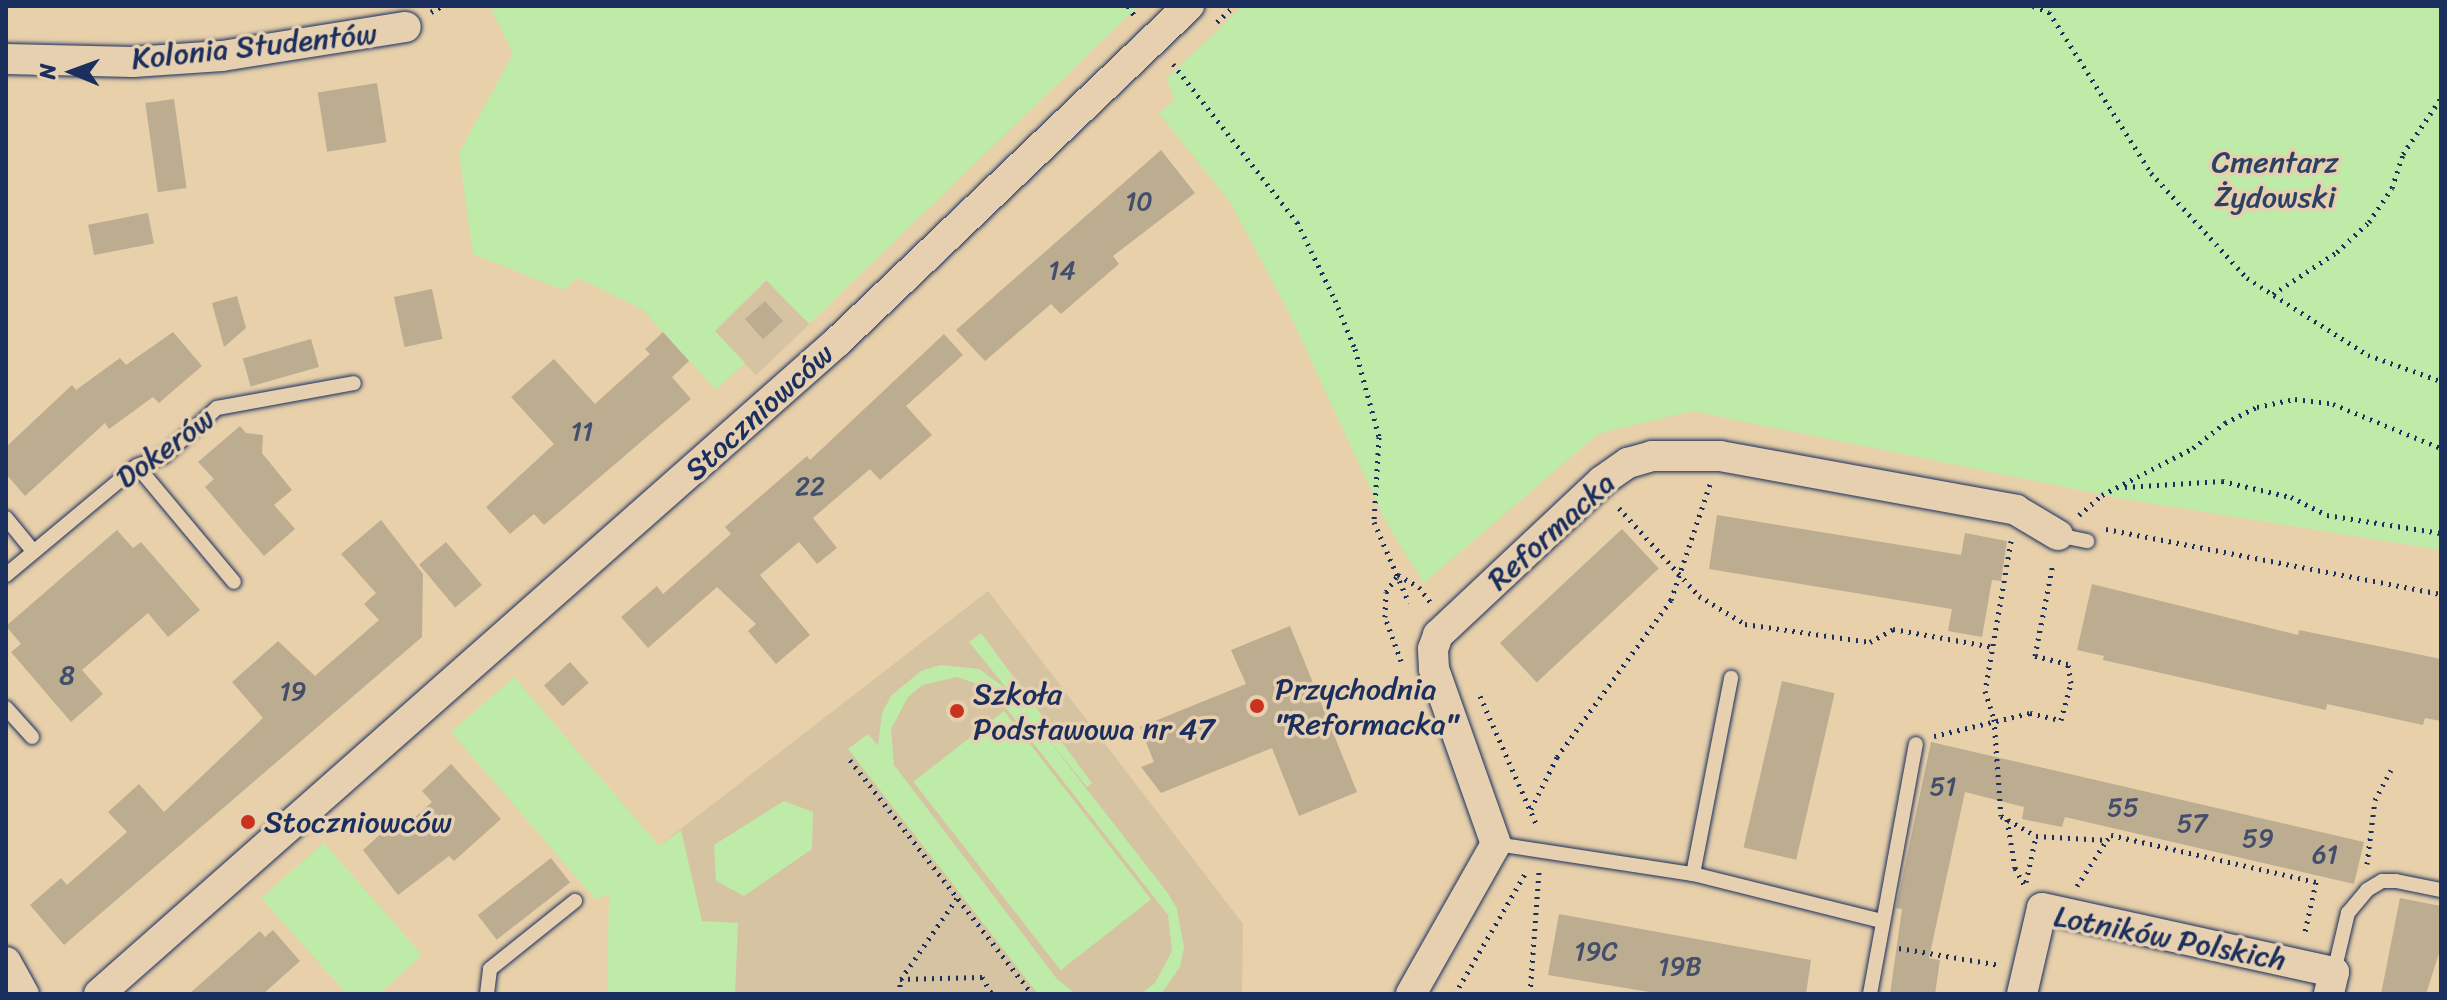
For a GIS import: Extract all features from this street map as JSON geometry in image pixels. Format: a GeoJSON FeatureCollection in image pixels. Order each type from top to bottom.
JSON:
{"type":"FeatureCollection","features":[{"type":"Feature","properties":{"kind":"street","name":"Stoczniowców"},"geometry":{"type":"LineString","coordinates":[[99,994],[837,342],[1189,6]]}},
{"type":"Feature","properties":{"kind":"street","name":"Kolonia Studentów"},"geometry":{"type":"LineString","coordinates":[[6,59],[133,62],[222,56],[406,27]]}},
{"type":"Feature","properties":{"kind":"street","name":"Reformacka"},"geometry":{"type":"LineString","coordinates":[[1496,844],[1434,669],[1433,649],[1448,625],[1598,485],[1628,463],[1652,456],[1720,456],[2016,510],[2072,538]]}},
{"type":"Feature","properties":{"kind":"street"},"geometry":{"type":"LineString","coordinates":[[1411,994],[1496,844]]}},
{"type":"Feature","properties":{"kind":"street","name":"Lotników Polskich"},"geometry":{"type":"LineString","coordinates":[[2022,994],[2042,908],[2298,964],[2332,983]]}},
{"type":"Feature","properties":{"kind":"street"},"geometry":{"type":"LineString","coordinates":[[6,962],[24,994]]}},
{"type":"Feature","properties":{"kind":"lane","name":"Dokerów"},"geometry":{"type":"LineString","coordinates":[[6,575],[137,466],[164,456],[217,408],[354,383]]}},
{"type":"Feature","properties":{"kind":"lane"},"geometry":{"type":"LineString","coordinates":[[137,466],[234,582]]}},
{"type":"Feature","properties":{"kind":"lane"},"geometry":{"type":"LineString","coordinates":[[6,518],[33,551]]}},
{"type":"Feature","properties":{"kind":"lane"},"geometry":{"type":"LineString","coordinates":[[1693,874],[1731,678]]}},
{"type":"Feature","properties":{"kind":"lane"},"geometry":{"type":"LineString","coordinates":[[6,708],[32,737]]}},
{"type":"Feature","properties":{"kind":"lane"},"geometry":{"type":"LineString","coordinates":[[1870,994],[1916,744]]}},
{"type":"Feature","properties":{"kind":"lane"},"geometry":{"type":"LineString","coordinates":[[1496,844],[1693,874],[1882,921]]}},
{"type":"Feature","properties":{"kind":"lane"},"geometry":{"type":"LineString","coordinates":[[2332,983],[2348,913],[2367,890],[2382,881],[2441,890]]}},
{"type":"Feature","properties":{"kind":"lane"},"geometry":{"type":"LineString","coordinates":[[487,994],[490,969],[575,901]]}},
{"type":"Feature","properties":{"kind":"path"},"geometry":{"type":"LineString","coordinates":[[1122,6],[1129,11]]}},
{"type":"Feature","properties":{"kind":"path"},"geometry":{"type":"LineString","coordinates":[[2033,6],[2049,12],[2151,173],[2247,278],[2368,355],[2441,381]]}},
{"type":"Feature","properties":{"kind":"path"},"geometry":{"type":"LineString","coordinates":[[1173,64],[1297,222],[1335,300],[1355,349],[1379,437],[1374,522],[1409,603]]}},
{"type":"Feature","properties":{"kind":"path"},"geometry":{"type":"LineString","coordinates":[[2273,294],[2337,252],[2369,222],[2392,188],[2403,154],[2441,98]]}},
{"type":"Feature","properties":{"kind":"path"},"geometry":{"type":"LineString","coordinates":[[1916,744],[1994,719],[2030,713],[2061,720],[2071,683],[2068,664],[2035,656],[2072,538],[2102,495],[2124,487],[2193,448],[2225,423],[2257,407],[2295,399],[2333,404],[2441,448]]}},
{"type":"Feature","properties":{"kind":"path"},"geometry":{"type":"LineString","coordinates":[[1531,810],[1557,757],[1671,600],[1679,569],[1720,456]]}},
{"type":"Feature","properties":{"kind":"path"},"geometry":{"type":"LineString","coordinates":[[2124,487],[2222,481],[2291,497],[2327,515],[2441,533]]}},
{"type":"Feature","properties":{"kind":"path"},"geometry":{"type":"LineString","coordinates":[[1598,485],[1679,569],[1699,596],[1745,624],[1870,642],[1893,629],[1993,647]]}},
{"type":"Feature","properties":{"kind":"path"},"geometry":{"type":"LineString","coordinates":[[2016,510],[1985,691],[1994,719],[2001,816],[2036,836],[2107,840]]}},
{"type":"Feature","properties":{"kind":"path"},"geometry":{"type":"LineString","coordinates":[[2072,538],[2089,526],[2441,594]]}},
{"type":"Feature","properties":{"kind":"path"},"geometry":{"type":"LineString","coordinates":[[1398,575],[1419,587],[1448,625]]}},
{"type":"Feature","properties":{"kind":"path"},"geometry":{"type":"LineString","coordinates":[[1398,575],[1383,604],[1402,663]]}},
{"type":"Feature","properties":{"kind":"path"},"geometry":{"type":"LineString","coordinates":[[850,760],[1032,994]]}},
{"type":"Feature","properties":{"kind":"path"},"geometry":{"type":"LineString","coordinates":[[2367,890],[2368,829],[2375,800],[2391,770]]}},
{"type":"Feature","properties":{"kind":"path"},"geometry":{"type":"LineString","coordinates":[[2007,819],[2015,868],[2025,887]]}},
{"type":"Feature","properties":{"kind":"path"},"geometry":{"type":"LineString","coordinates":[[2070,914],[2079,880],[2111,835],[2316,882],[2298,964]]}},
{"type":"Feature","properties":{"kind":"path"},"geometry":{"type":"LineString","coordinates":[[1455,994],[1522,872],[1539,870]]}},
{"type":"Feature","properties":{"kind":"path"},"geometry":{"type":"LineString","coordinates":[[900,994],[900,979],[957,898]]}},
{"type":"Feature","properties":{"kind":"path"},"geometry":{"type":"LineString","coordinates":[[1879,945],[2009,966]]}},
{"type":"Feature","properties":{"kind":"path"},"geometry":{"type":"LineString","coordinates":[[900,979],[982,977],[992,994]]}},
{"type":"Feature","properties":{"kind":"shaded area"},"geometry":{"type":"Polygon","coordinates":[[[767,280],[809,324],[756,375],[714,331],[767,280]]]}},
{"type":"Feature","properties":{"kind":"shaded area","name":"Szkoła Podstawowa nr 47"},"geometry":{"type":"Polygon","coordinates":[[[988,591],[1243,924],[1242,994],[607,994],[619,877],[988,591]]]}},
{"type":"Feature","properties":{"kind":"green space"},"geometry":{"type":"Polygon","coordinates":[[[490,6],[1138,6],[809,324],[766,280],[715,331],[745,363],[716,390],[642,309],[578,278],[563,290],[473,254],[459,153],[513,54],[490,6]]]}},
{"type":"Feature","properties":{"kind":"green space","name":"Cmentarz Żydowski"},"geometry":{"type":"Polygon","coordinates":[[[1243,6],[2441,6],[2441,550],[2124,499],[1692,411],[1598,434],[1424,583],[1386,522],[1287,309],[1230,202],[1159,113],[1175,100],[1166,79],[1243,6]]]}},
{"type":"Feature","properties":{"kind":"green space"},"geometry":{"type":"Polygon","coordinates":[[[981,633],[1092,783],[1087,787],[969,642],[981,633]]]}},
{"type":"Feature","properties":{"kind":"green space"},"geometry":{"type":"Polygon","coordinates":[[[940,665],[979,669],[1011,692],[1167,892],[1177,909],[1184,947],[1180,967],[1161,994],[1141,994],[1155,983],[1172,951],[1168,915],[991,689],[957,677],[922,685],[908,697],[891,729],[894,765],[1057,979],[1076,994],[1038,994],[848,749],[868,734],[878,746],[882,713],[891,696],[921,671],[940,665]]]}},
{"type":"Feature","properties":{"kind":"green space"},"geometry":{"type":"Polygon","coordinates":[[[514,677],[659,846],[681,830],[702,921],[738,923],[735,994],[607,994],[609,893],[596,900],[451,732],[514,677]]]}},
{"type":"Feature","properties":{"kind":"green space"},"geometry":{"type":"Polygon","coordinates":[[[1004,711],[1151,899],[1061,970],[913,782],[1004,711]]]}},
{"type":"Feature","properties":{"kind":"green space"},"geometry":{"type":"Polygon","coordinates":[[[784,801],[813,812],[812,849],[744,896],[716,881],[714,845],[784,801]]]}},
{"type":"Feature","properties":{"kind":"green space"},"geometry":{"type":"Polygon","coordinates":[[[324,843],[422,955],[379,994],[347,994],[261,898],[324,843]]]}},
{"type":"Feature","properties":{"kind":"building"},"geometry":{"type":"Polygon","coordinates":[[[377,83],[386,142],[327,152],[318,92],[377,83]]]}},
{"type":"Feature","properties":{"kind":"building"},"geometry":{"type":"Polygon","coordinates":[[[174,99],[187,188],[158,192],[145,103],[174,99]]]}},
{"type":"Feature","properties":{"kind":"building"},"geometry":{"type":"Polygon","coordinates":[[[1161,150],[1195,193],[1113,256],[1119,264],[1061,314],[1051,304],[985,361],[956,330],[1161,150]]]}},
{"type":"Feature","properties":{"kind":"building"},"geometry":{"type":"Polygon","coordinates":[[[148,213],[154,243],[94,255],[88,225],[148,213]]]}},
{"type":"Feature","properties":{"kind":"building"},"geometry":{"type":"Polygon","coordinates":[[[432,289],[443,339],[404,347],[394,297],[432,289]]]}},
{"type":"Feature","properties":{"kind":"building"},"geometry":{"type":"Polygon","coordinates":[[[237,296],[246,328],[224,347],[212,303],[237,296]]]}},
{"type":"Feature","properties":{"kind":"building"},"geometry":{"type":"Polygon","coordinates":[[[765,301],[783,321],[763,339],[745,319],[765,301]]]}},
{"type":"Feature","properties":{"kind":"building"},"geometry":{"type":"Polygon","coordinates":[[[173,332],[202,366],[159,403],[153,397],[109,429],[105,423],[25,496],[6,474],[6,447],[72,385],[76,390],[120,358],[126,365],[173,332]]]}},
{"type":"Feature","properties":{"kind":"building"},"geometry":{"type":"Polygon","coordinates":[[[663,332],[689,361],[672,377],[691,399],[544,525],[534,514],[510,534],[486,507],[554,444],[511,397],[554,359],[595,404],[650,354],[645,349],[663,332]]]}},
{"type":"Feature","properties":{"kind":"building"},"geometry":{"type":"Polygon","coordinates":[[[944,334],[963,355],[906,406],[932,435],[880,480],[870,469],[813,518],[837,548],[817,564],[799,542],[760,575],[810,635],[776,664],[748,631],[756,624],[717,587],[648,648],[621,617],[657,586],[663,594],[731,534],[725,527],[807,456],[810,460],[944,334]]]}},
{"type":"Feature","properties":{"kind":"building"},"geometry":{"type":"Polygon","coordinates":[[[311,339],[319,367],[251,386],[243,359],[311,339]]]}},
{"type":"Feature","properties":{"kind":"building"},"geometry":{"type":"Polygon","coordinates":[[[240,426],[246,433],[263,435],[262,453],[292,490],[274,505],[295,529],[264,556],[205,487],[214,479],[198,462],[240,426]]]}},
{"type":"Feature","properties":{"kind":"building"},"geometry":{"type":"Polygon","coordinates":[[[1717,515],[1961,555],[1965,533],[2007,541],[2001,581],[1992,580],[1982,637],[1948,631],[1952,609],[1709,569],[1717,515]]]}},
{"type":"Feature","properties":{"kind":"building"},"geometry":{"type":"Polygon","coordinates":[[[381,520],[423,574],[422,637],[64,945],[30,905],[61,878],[67,885],[127,832],[108,812],[139,784],[164,812],[263,718],[232,682],[278,641],[315,676],[379,620],[364,604],[376,593],[341,554],[381,520]]]}},
{"type":"Feature","properties":{"kind":"building"},"geometry":{"type":"Polygon","coordinates":[[[1622,529],[1659,568],[1537,682],[1500,643],[1622,529]]]}},
{"type":"Feature","properties":{"kind":"building"},"geometry":{"type":"Polygon","coordinates":[[[117,530],[133,548],[141,542],[200,610],[168,637],[148,613],[82,670],[103,694],[71,722],[11,652],[21,644],[6,626],[117,530]]]}},
{"type":"Feature","properties":{"kind":"building"},"geometry":{"type":"Polygon","coordinates":[[[446,542],[482,585],[455,607],[419,564],[446,542]]]}},
{"type":"Feature","properties":{"kind":"building"},"geometry":{"type":"Polygon","coordinates":[[[2092,584],[2298,635],[2299,630],[2441,659],[2441,721],[2425,718],[2423,725],[2327,704],[2326,710],[2103,660],[2104,656],[2077,650],[2092,584]]]}},
{"type":"Feature","properties":{"kind":"building","name":"Przychodnia \"Reformacka\""},"geometry":{"type":"Polygon","coordinates":[[[1290,626],[1357,792],[1299,816],[1272,748],[1161,793],[1141,767],[1154,762],[1140,727],[1246,684],[1231,650],[1290,626]]]}},
{"type":"Feature","properties":{"kind":"building"},"geometry":{"type":"Polygon","coordinates":[[[570,662],[589,683],[563,706],[544,685],[570,662]]]}},
{"type":"Feature","properties":{"kind":"building"},"geometry":{"type":"Polygon","coordinates":[[[1782,681],[1835,693],[1796,860],[1744,848],[1782,681]]]}},
{"type":"Feature","properties":{"kind":"building"},"geometry":{"type":"Polygon","coordinates":[[[1931,742],[2364,842],[2354,884],[2065,817],[2062,827],[2022,819],[2024,807],[1965,792],[1929,958],[1940,960],[1935,994],[1890,994],[1902,909],[1896,908],[1931,742]]]}},
{"type":"Feature","properties":{"kind":"building"},"geometry":{"type":"Polygon","coordinates":[[[451,764],[501,819],[454,861],[449,856],[398,895],[363,850],[387,828],[394,836],[432,802],[422,791],[451,764]]]}},
{"type":"Feature","properties":{"kind":"building"},"geometry":{"type":"Polygon","coordinates":[[[551,858],[570,882],[497,940],[478,915],[551,858]]]}},
{"type":"Feature","properties":{"kind":"building"},"geometry":{"type":"Polygon","coordinates":[[[2400,898],[2441,906],[2441,947],[2426,994],[2381,994],[2400,898]]]}},
{"type":"Feature","properties":{"kind":"building"},"geometry":{"type":"Polygon","coordinates":[[[1559,914],[1811,960],[1806,994],[1661,994],[1548,975],[1559,914]]]}},
{"type":"Feature","properties":{"kind":"building"},"geometry":{"type":"Polygon","coordinates":[[[273,930],[300,961],[263,994],[189,994],[260,931],[265,937],[273,930]]]}},
{"type":"Feature","properties":{"kind":"place","name":"Przychodnia \"Reformacka\""},"geometry":{"type":"Point","coordinates":[1257,706]}},
{"type":"Feature","properties":{"kind":"place","name":"Szkoła Podstawowa nr 47"},"geometry":{"type":"Point","coordinates":[957,711]}},
{"type":"Feature","properties":{"kind":"place","name":"Stoczniowców"},"geometry":{"type":"Point","coordinates":[248,822]}}]}
